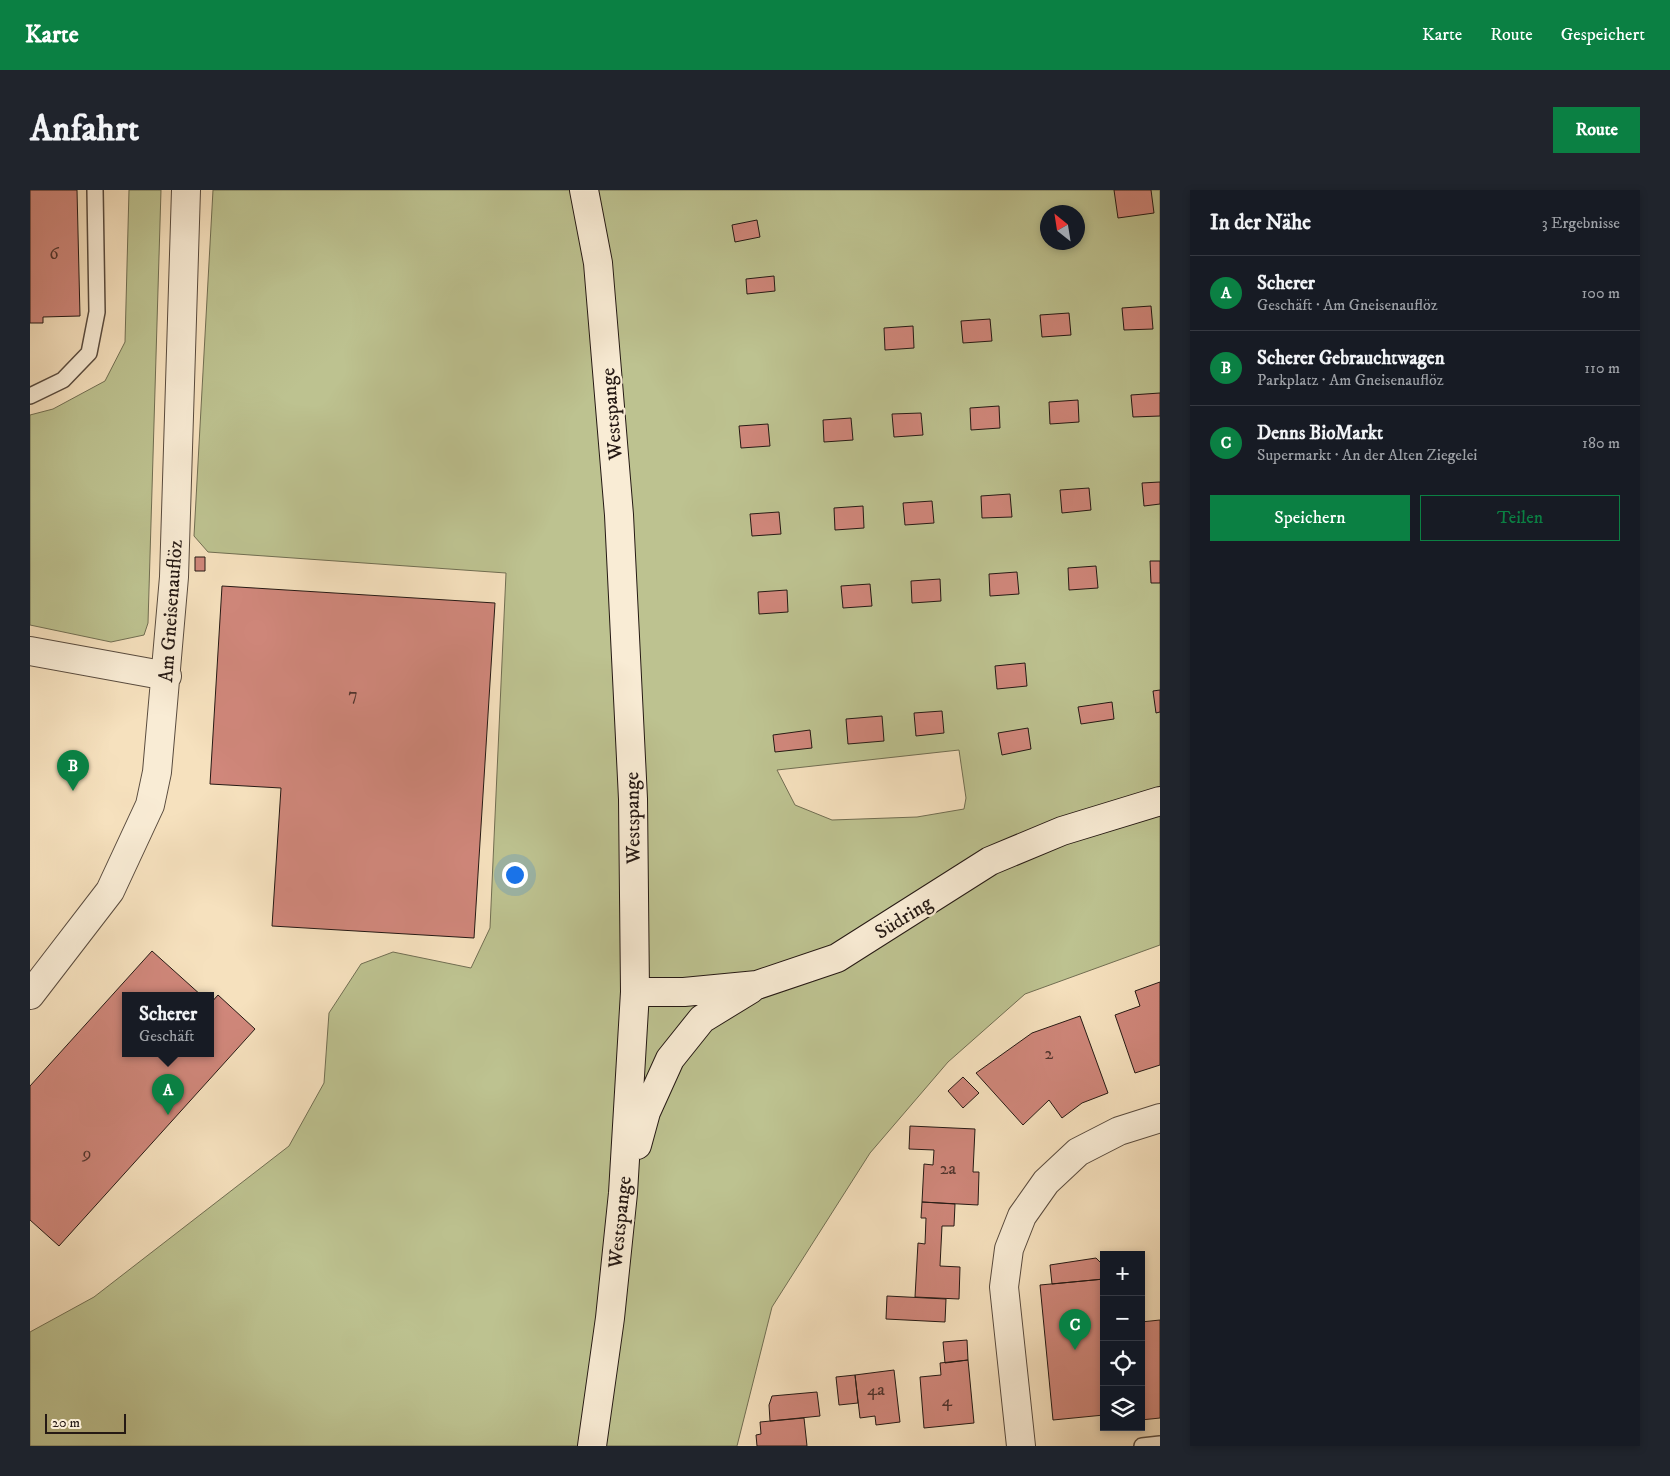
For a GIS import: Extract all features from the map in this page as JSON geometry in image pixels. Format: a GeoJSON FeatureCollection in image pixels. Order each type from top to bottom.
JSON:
{"type":"FeatureCollection","features":[{"type":"Feature","properties":{"kind":"street","name":"Am Gneisenauflöz"},"geometry":{"type":"LineString","coordinates":[[30,995],[110,891],[150,805],[157,772],[167,676],[174,577],[186,190]]}},
{"type":"Feature","properties":{"kind":"street","name":"Westspange"},"geometry":{"type":"LineString","coordinates":[[584,190],[598,263],[619,515],[633,799],[636,992],[623,1192],[610,1318],[592,1446]]}},
{"type":"Feature","properties":{"kind":"street"},"geometry":{"type":"LineString","coordinates":[[30,651],[167,676]]}},
{"type":"Feature","properties":{"kind":"street","name":"Südring"},"geometry":{"type":"LineString","coordinates":[[636,992],[684,992],[757,985],[837,958],[990,861],[1062,830],[1160,801]]}},
{"type":"Feature","properties":{"kind":"street"},"geometry":{"type":"LineString","coordinates":[[623,1192],[646,1112],[670,1059],[702,1019],[757,985]]}},
{"type":"Feature","properties":{"kind":"street"},"geometry":{"type":"LineString","coordinates":[[1021,1446],[1004,1287],[1009,1249],[1022,1216],[1046,1182],[1078,1152],[1119,1131],[1160,1118]]}},
{"type":"Feature","properties":{"kind":"lane"},"geometry":{"type":"LineString","coordinates":[[30,396],[63,380],[89,352],[97,312],[95,190]]}},
{"type":"Feature","properties":{"kind":"lane"},"geometry":{"type":"LineString","coordinates":[[1142,1446],[1160,1444]]}},
{"type":"Feature","properties":{"kind":"green space"},"geometry":{"type":"Polygon","coordinates":[[[129,190],[161,190],[148,623],[144,635],[111,642],[30,625],[30,415],[53,409],[105,381],[125,342],[129,190]]]}},
{"type":"Feature","properties":{"kind":"green space"},"geometry":{"type":"Polygon","coordinates":[[[213,190],[1160,190],[1160,945],[1025,994],[948,1062],[870,1153],[772,1307],[737,1446],[30,1446],[30,1332],[94,1297],[289,1146],[324,1083],[329,1013],[361,964],[393,952],[471,968],[490,928],[506,573],[208,552],[194,536],[213,190]],[[959,750],[777,770],[795,805],[832,820],[917,817],[964,809],[966,798],[959,750]]]}},
{"type":"Feature","properties":{"kind":"building"},"geometry":{"type":"Polygon","coordinates":[[[30,190],[77,190],[80,316],[43,317],[43,323],[30,323],[30,190]]]}},
{"type":"Feature","properties":{"kind":"building"},"geometry":{"type":"Polygon","coordinates":[[[1114,190],[1151,190],[1154,213],[1118,218],[1114,190]]]}},
{"type":"Feature","properties":{"kind":"building"},"geometry":{"type":"Polygon","coordinates":[[[757,220],[760,237],[735,242],[732,225],[757,220]]]}},
{"type":"Feature","properties":{"kind":"building"},"geometry":{"type":"Polygon","coordinates":[[[774,276],[775,291],[747,294],[746,279],[774,276]]]}},
{"type":"Feature","properties":{"kind":"building"},"geometry":{"type":"Polygon","coordinates":[[[1151,306],[1153,329],[1124,330],[1122,308],[1151,306]]]}},
{"type":"Feature","properties":{"kind":"building"},"geometry":{"type":"Polygon","coordinates":[[[1069,313],[1071,335],[1042,337],[1040,315],[1069,313]]]}},
{"type":"Feature","properties":{"kind":"building"},"geometry":{"type":"Polygon","coordinates":[[[990,319],[992,341],[963,343],[961,321],[990,319]]]}},
{"type":"Feature","properties":{"kind":"building"},"geometry":{"type":"Polygon","coordinates":[[[913,326],[914,348],[885,350],[884,328],[913,326]]]}},
{"type":"Feature","properties":{"kind":"building"},"geometry":{"type":"Polygon","coordinates":[[[1160,393],[1160,416],[1133,417],[1131,395],[1160,393]]]}},
{"type":"Feature","properties":{"kind":"building"},"geometry":{"type":"Polygon","coordinates":[[[1078,400],[1079,422],[1050,424],[1049,402],[1078,400]]]}},
{"type":"Feature","properties":{"kind":"building"},"geometry":{"type":"Polygon","coordinates":[[[999,406],[1000,428],[971,430],[970,408],[999,406]]]}},
{"type":"Feature","properties":{"kind":"building"},"geometry":{"type":"Polygon","coordinates":[[[921,413],[923,435],[894,437],[892,414],[921,413]]]}},
{"type":"Feature","properties":{"kind":"building"},"geometry":{"type":"Polygon","coordinates":[[[851,418],[853,440],[824,442],[823,420],[851,418]]]}},
{"type":"Feature","properties":{"kind":"building"},"geometry":{"type":"Polygon","coordinates":[[[768,424],[770,446],[741,448],[739,426],[768,424]]]}},
{"type":"Feature","properties":{"kind":"building"},"geometry":{"type":"Polygon","coordinates":[[[1160,482],[1160,504],[1144,506],[1142,483],[1160,482]]]}},
{"type":"Feature","properties":{"kind":"building"},"geometry":{"type":"Polygon","coordinates":[[[1089,488],[1091,510],[1062,513],[1060,490],[1089,488]]]}},
{"type":"Feature","properties":{"kind":"building"},"geometry":{"type":"Polygon","coordinates":[[[1010,494],[1012,517],[982,518],[981,496],[1010,494]]]}},
{"type":"Feature","properties":{"kind":"building"},"geometry":{"type":"Polygon","coordinates":[[[932,501],[934,523],[905,525],[903,503],[932,501]]]}},
{"type":"Feature","properties":{"kind":"building"},"geometry":{"type":"Polygon","coordinates":[[[863,506],[864,528],[835,530],[834,508],[863,506]]]}},
{"type":"Feature","properties":{"kind":"building"},"geometry":{"type":"Polygon","coordinates":[[[779,512],[781,534],[752,536],[750,514],[779,512]]]}},
{"type":"Feature","properties":{"kind":"building"},"geometry":{"type":"Polygon","coordinates":[[[195,557],[205,557],[205,571],[195,571],[195,557]]]}},
{"type":"Feature","properties":{"kind":"building"},"geometry":{"type":"Polygon","coordinates":[[[1150,561],[1160,561],[1160,583],[1151,583],[1150,561]]]}},
{"type":"Feature","properties":{"kind":"building"},"geometry":{"type":"Polygon","coordinates":[[[1096,566],[1098,588],[1069,590],[1068,568],[1096,566]]]}},
{"type":"Feature","properties":{"kind":"building"},"geometry":{"type":"Polygon","coordinates":[[[1017,572],[1019,594],[990,596],[989,574],[1017,572]]]}},
{"type":"Feature","properties":{"kind":"building"},"geometry":{"type":"Polygon","coordinates":[[[940,579],[941,601],[912,603],[911,581],[940,579]]]}},
{"type":"Feature","properties":{"kind":"building"},"geometry":{"type":"Polygon","coordinates":[[[870,584],[872,606],[843,608],[841,586],[870,584]]]}},
{"type":"Feature","properties":{"kind":"building"},"geometry":{"type":"Polygon","coordinates":[[[222,586],[495,603],[474,938],[272,926],[281,788],[210,784],[222,586]]]}},
{"type":"Feature","properties":{"kind":"building"},"geometry":{"type":"Polygon","coordinates":[[[787,590],[788,612],[759,614],[758,592],[787,590]]]}},
{"type":"Feature","properties":{"kind":"building"},"geometry":{"type":"Polygon","coordinates":[[[1025,663],[1027,686],[997,689],[995,666],[1025,663]]]}},
{"type":"Feature","properties":{"kind":"building"},"geometry":{"type":"Polygon","coordinates":[[[1160,690],[1160,712],[1156,713],[1153,691],[1160,690]]]}},
{"type":"Feature","properties":{"kind":"building"},"geometry":{"type":"Polygon","coordinates":[[[1112,702],[1114,719],[1081,724],[1078,707],[1112,702]]]}},
{"type":"Feature","properties":{"kind":"building"},"geometry":{"type":"Polygon","coordinates":[[[942,711],[944,733],[916,736],[914,713],[942,711]]]}},
{"type":"Feature","properties":{"kind":"building"},"geometry":{"type":"Polygon","coordinates":[[[882,716],[884,741],[848,744],[846,719],[882,716]]]}},
{"type":"Feature","properties":{"kind":"building"},"geometry":{"type":"Polygon","coordinates":[[[1028,728],[1031,749],[1002,755],[998,733],[1028,728]]]}},
{"type":"Feature","properties":{"kind":"building"},"geometry":{"type":"Polygon","coordinates":[[[810,730],[812,748],[775,752],[773,735],[810,730]]]}},
{"type":"Feature","properties":{"kind":"building"},"geometry":{"type":"Polygon","coordinates":[[[152,951],[198,992],[122,992],[122,1057],[214,1057],[214,1000],[218,995],[255,1029],[59,1246],[30,1220],[30,1086],[152,951]]]}},
{"type":"Feature","properties":{"kind":"building"},"geometry":{"type":"Polygon","coordinates":[[[1160,982],[1160,1065],[1135,1073],[1115,1015],[1140,1006],[1135,991],[1160,982]]]}},
{"type":"Feature","properties":{"kind":"building"},"geometry":{"type":"Polygon","coordinates":[[[1080,1016],[1108,1093],[1082,1103],[1062,1118],[1049,1100],[1023,1125],[976,1073],[1032,1033],[1080,1016]]]}},
{"type":"Feature","properties":{"kind":"building"},"geometry":{"type":"Polygon","coordinates":[[[963,1077],[979,1093],[963,1108],[948,1091],[963,1077]]]}},
{"type":"Feature","properties":{"kind":"building"},"geometry":{"type":"Polygon","coordinates":[[[910,1126],[975,1129],[973,1172],[979,1172],[978,1205],[922,1202],[924,1164],[933,1165],[934,1150],[909,1149],[910,1126]]]}},
{"type":"Feature","properties":{"kind":"building"},"geometry":{"type":"Polygon","coordinates":[[[922,1202],[955,1204],[954,1226],[942,1226],[940,1266],[960,1267],[959,1299],[915,1297],[918,1243],[925,1244],[926,1218],[921,1218],[922,1202]]]}},
{"type":"Feature","properties":{"kind":"building"},"geometry":{"type":"Polygon","coordinates":[[[1096,1258],[1100,1262],[1100,1279],[1052,1284],[1050,1265],[1096,1258]]]}},
{"type":"Feature","properties":{"kind":"building"},"geometry":{"type":"Polygon","coordinates":[[[1100,1279],[1100,1415],[1053,1420],[1040,1285],[1100,1279]]]}},
{"type":"Feature","properties":{"kind":"building"},"geometry":{"type":"Polygon","coordinates":[[[887,1296],[946,1299],[945,1322],[886,1319],[887,1296]]]}},
{"type":"Feature","properties":{"kind":"building"},"geometry":{"type":"Polygon","coordinates":[[[1160,1320],[1160,1418],[1145,1420],[1145,1341],[1145,1322],[1160,1320]]]}},
{"type":"Feature","properties":{"kind":"building"},"geometry":{"type":"Polygon","coordinates":[[[967,1340],[968,1360],[945,1363],[943,1342],[967,1340]]]}},
{"type":"Feature","properties":{"kind":"building"},"geometry":{"type":"Polygon","coordinates":[[[968,1360],[974,1423],[924,1428],[920,1377],[941,1375],[940,1363],[968,1360]]]}},
{"type":"Feature","properties":{"kind":"building"},"geometry":{"type":"Polygon","coordinates":[[[894,1370],[900,1422],[876,1425],[875,1416],[860,1418],[855,1375],[894,1370]]]}},
{"type":"Feature","properties":{"kind":"building"},"geometry":{"type":"Polygon","coordinates":[[[855,1375],[858,1403],[839,1405],[836,1377],[855,1375]]]}},
{"type":"Feature","properties":{"kind":"building"},"geometry":{"type":"Polygon","coordinates":[[[817,1392],[820,1416],[770,1421],[769,1405],[772,1396],[817,1392]]]}},
{"type":"Feature","properties":{"kind":"building"},"geometry":{"type":"Polygon","coordinates":[[[804,1418],[807,1446],[757,1446],[756,1435],[761,1434],[760,1422],[804,1418]]]}},
{"type":"Feature","properties":{"kind":"place","name":"Scherer Gebrauchtwagen"},"geometry":{"type":"Point","coordinates":[73,791]}},
{"type":"Feature","properties":{"kind":"place","name":"Scherer"},"geometry":{"type":"Point","coordinates":[168,1115]}},
{"type":"Feature","properties":{"kind":"place","name":"Denns BioMarkt"},"geometry":{"type":"Point","coordinates":[1075,1350]}}]}
